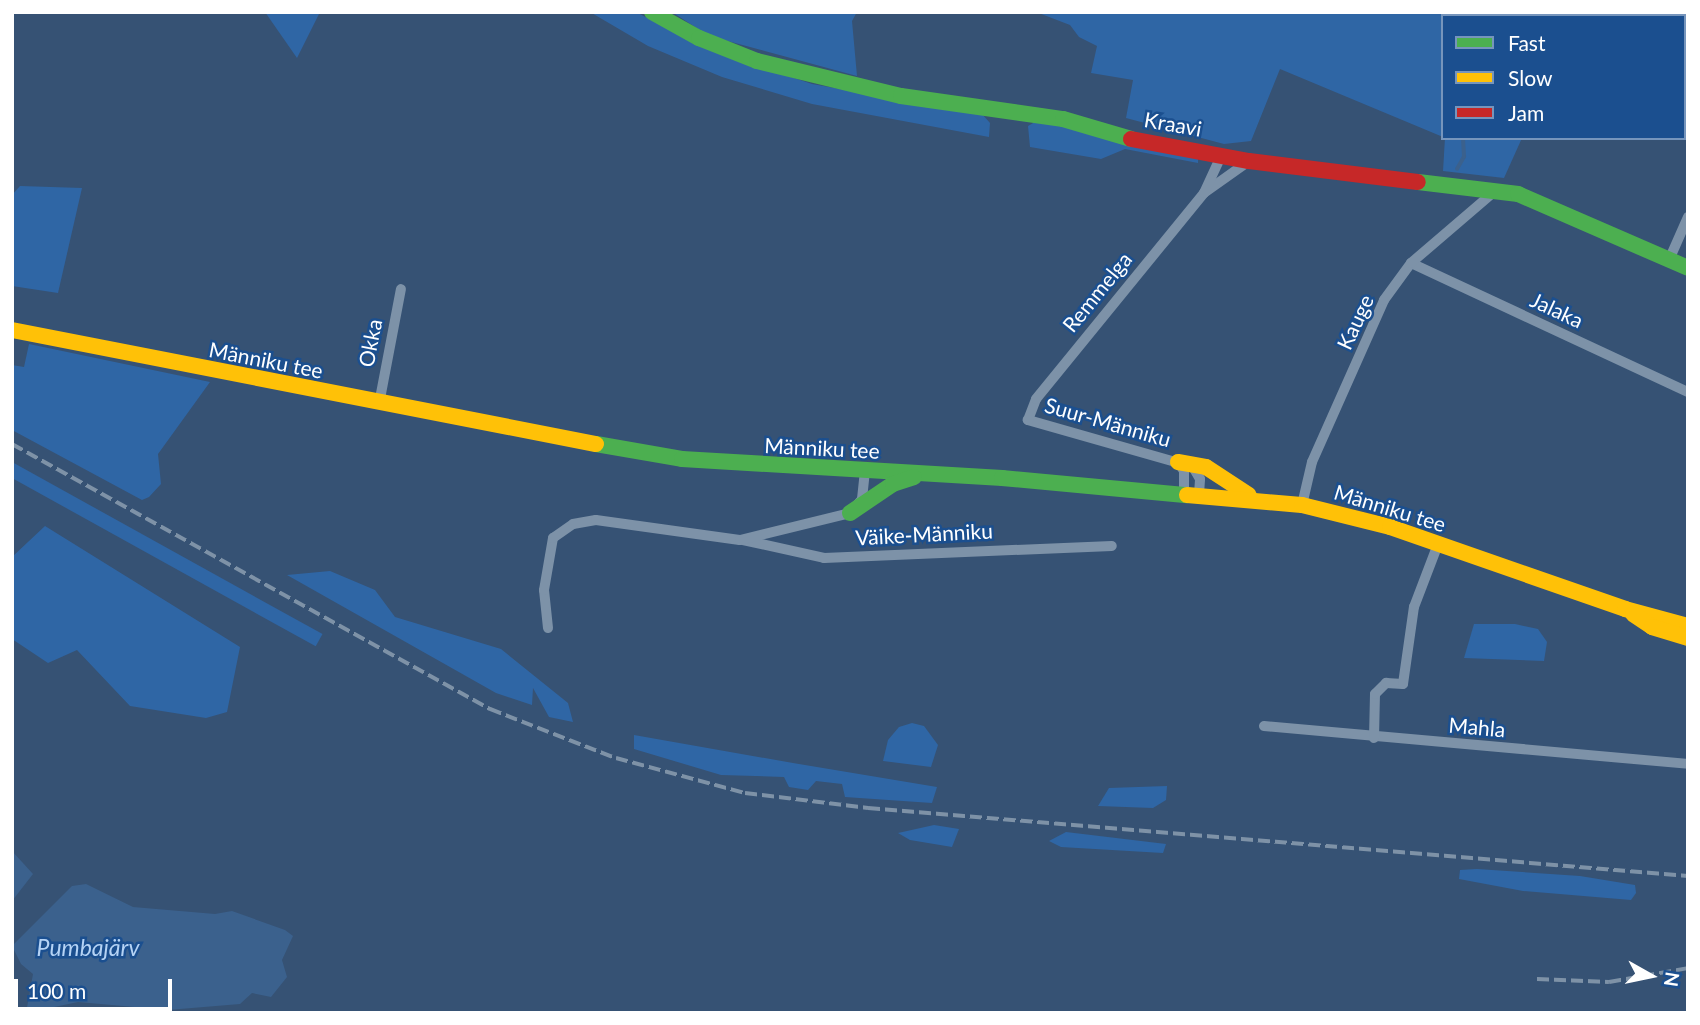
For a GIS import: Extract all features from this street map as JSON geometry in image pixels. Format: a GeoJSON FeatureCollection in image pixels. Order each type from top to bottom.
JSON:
{"type":"FeatureCollection","features":[{"type":"Feature","properties":{"kind":"street","name":"Kraavi"},"geometry":{"type":"LineString","coordinates":[[652,12],[710,43],[825,79],[901,96],[1063,119],[1109,135],[1249,161],[1518,194],[1688,268]]}},
{"type":"Feature","properties":{"kind":"street","name":"Remmelga"},"geometry":{"type":"LineString","coordinates":[[1028,420],[1036,399],[1204,193],[1222,154]]}},
{"type":"Feature","properties":{"kind":"street","name":"Remmelga"},"geometry":{"type":"LineString","coordinates":[[1204,193],[1249,161]]}},
{"type":"Feature","properties":{"kind":"street","name":"Kauge"},"geometry":{"type":"LineString","coordinates":[[1303,505],[1312,461],[1384,300],[1411,262],[1495,191]]}},
{"type":"Feature","properties":{"kind":"street"},"geometry":{"type":"LineString","coordinates":[[1669,260],[1688,217]]}},
{"type":"Feature","properties":{"kind":"street","name":"Jalaka"},"geometry":{"type":"LineString","coordinates":[[1411,262],[1688,392]]}},
{"type":"Feature","properties":{"kind":"street","name":"Okka"},"geometry":{"type":"LineString","coordinates":[[379,404],[401,289]]}},
{"type":"Feature","properties":{"kind":"street","name":"Männiku tee"},"geometry":{"type":"LineString","coordinates":[[12,330],[379,404],[682,459],[922,474],[1258,499],[1303,505],[1365,519],[1625,609],[1688,626]]}},
{"type":"Feature","properties":{"kind":"street","name":"Suur-Männiku"},"geometry":{"type":"LineString","coordinates":[[1028,420],[1178,462],[1198,472],[1191,494]]}},
{"type":"Feature","properties":{"kind":"street"},"geometry":{"type":"LineString","coordinates":[[1178,462],[1206,467],[1258,499]]}},
{"type":"Feature","properties":{"kind":"street","name":"Väike-Männiku"},"geometry":{"type":"LineString","coordinates":[[740,540],[850,513],[862,499],[865,471]]}},
{"type":"Feature","properties":{"kind":"street"},"geometry":{"type":"LineString","coordinates":[[850,513],[892,484],[922,474]]}},
{"type":"Feature","properties":{"kind":"street","name":"Väike-Männiku"},"geometry":{"type":"LineString","coordinates":[[548,628],[544,590],[553,538],[573,524],[596,520],[740,540],[824,558],[1112,546]]}},
{"type":"Feature","properties":{"kind":"street"},"geometry":{"type":"LineString","coordinates":[[1374,737],[1375,694],[1385,683],[1403,684],[1414,607],[1438,544]]}},
{"type":"Feature","properties":{"kind":"street","name":"Männiku tee"},"geometry":{"type":"LineString","coordinates":[[1625,609],[1652,627],[1688,638]]}},
{"type":"Feature","properties":{"kind":"street","name":"Mahla"},"geometry":{"type":"LineString","coordinates":[[1264,726],[1688,764]]}},
{"type":"Feature","properties":{"kind":"shaded area"},"geometry":{"type":"Polygon","coordinates":[[[265,12],[320,12],[297,58],[265,12]]]}},
{"type":"Feature","properties":{"kind":"shaded area"},"geometry":{"type":"Polygon","coordinates":[[[590,12],[636,12],[702,47],[812,84],[982,114],[990,123],[989,137],[812,104],[722,77],[648,46],[590,12]]]}},
{"type":"Feature","properties":{"kind":"shaded area"},"geometry":{"type":"Polygon","coordinates":[[[672,12],[857,12],[852,21],[857,76],[709,36],[672,12]]]}},
{"type":"Feature","properties":{"kind":"shaded area"},"geometry":{"type":"Polygon","coordinates":[[[1036,12],[1588,12],[1441,14],[1441,136],[1280,69],[1251,141],[1224,144],[1126,118],[1133,80],[1091,73],[1097,46],[1079,37],[1070,25],[1036,12]]]}},
{"type":"Feature","properties":{"kind":"shaded area"},"geometry":{"type":"Polygon","coordinates":[[[1040,119],[1198,157],[1198,163],[1125,149],[1101,159],[1030,147],[1028,126],[1040,119]]]}},
{"type":"Feature","properties":{"kind":"shaded area"},"geometry":{"type":"Polygon","coordinates":[[[1445,140],[1521,140],[1504,178],[1443,171],[1445,140]]]}},
{"type":"Feature","properties":{"kind":"shaded area"},"geometry":{"type":"Polygon","coordinates":[[[20,186],[82,188],[58,293],[12,286],[12,195],[20,186]]]}},
{"type":"Feature","properties":{"kind":"shaded area"},"geometry":{"type":"Polygon","coordinates":[[[29,344],[210,382],[158,454],[161,484],[149,497],[142,500],[12,430],[12,365],[24,367],[29,344]]]}},
{"type":"Feature","properties":{"kind":"shaded area"},"geometry":{"type":"Polygon","coordinates":[[[12,462],[322,634],[316,646],[12,478],[12,462]]]}},
{"type":"Feature","properties":{"kind":"shaded area"},"geometry":{"type":"Polygon","coordinates":[[[45,526],[240,647],[227,712],[206,718],[130,706],[77,650],[48,663],[12,639],[12,557],[45,526]]]}},
{"type":"Feature","properties":{"kind":"shaded area"},"geometry":{"type":"Polygon","coordinates":[[[330,571],[375,590],[395,617],[501,649],[568,703],[573,722],[549,717],[533,688],[532,705],[496,693],[287,575],[330,571]]]}},
{"type":"Feature","properties":{"kind":"shaded area"},"geometry":{"type":"Polygon","coordinates":[[[1474,624],[1515,624],[1538,629],[1547,642],[1544,661],[1464,658],[1474,624]]]}},
{"type":"Feature","properties":{"kind":"shaded area"},"geometry":{"type":"Polygon","coordinates":[[[912,723],[924,726],[938,745],[931,767],[883,761],[888,740],[899,727],[912,723]]]}},
{"type":"Feature","properties":{"kind":"shaded area"},"geometry":{"type":"Polygon","coordinates":[[[634,735],[937,787],[932,803],[845,797],[842,784],[816,781],[808,790],[789,787],[784,777],[721,775],[634,749],[634,735]]]}},
{"type":"Feature","properties":{"kind":"shaded area"},"geometry":{"type":"Polygon","coordinates":[[[1167,786],[1166,800],[1153,808],[1098,806],[1109,788],[1167,786]]]}},
{"type":"Feature","properties":{"kind":"shaded area"},"geometry":{"type":"Polygon","coordinates":[[[934,825],[959,829],[952,847],[910,840],[898,833],[934,825]]]}},
{"type":"Feature","properties":{"kind":"shaded area"},"geometry":{"type":"Polygon","coordinates":[[[1066,832],[1166,844],[1163,853],[1061,847],[1049,841],[1066,832]]]}},
{"type":"Feature","properties":{"kind":"shaded area"},"geometry":{"type":"Polygon","coordinates":[[[1460,870],[1580,876],[1635,885],[1636,893],[1631,900],[1523,891],[1459,879],[1460,870]]]}},
{"type":"Feature","properties":{"kind":"water","name":"Pumbajärv"},"geometry":{"type":"Polygon","coordinates":[[[12,851],[33,874],[12,901],[12,851]]]}},
{"type":"Feature","properties":{"kind":"water","name":"Pumbajärv"},"geometry":{"type":"Polygon","coordinates":[[[86,884],[133,907],[215,914],[232,911],[285,930],[293,936],[282,960],[287,977],[271,997],[252,993],[240,1004],[168,1010],[78,1002],[26,1013],[33,974],[21,964],[12,946],[72,886],[86,884]]]}},
{"type":"Feature","properties":{"kind":"waterway"},"geometry":{"type":"LineString","coordinates":[[1514,12],[1518,14]]}},
{"type":"Feature","properties":{"kind":"waterway"},"geometry":{"type":"LineString","coordinates":[[1457,169],[1464,157],[1463,140]]}},
{"type":"Feature","properties":{"kind":"railway"},"geometry":{"type":"LineString","coordinates":[[12,444],[490,709],[616,758],[745,793],[868,808],[1688,876]]}},
{"type":"Feature","properties":{"kind":"railway"},"geometry":{"type":"LineString","coordinates":[[1537,979],[1609,982],[1688,968]]}},
{"type":"Feature","properties":{"kind":"traffic: fast"},"geometry":{"type":"LineString","coordinates":[[652,12],[699,38],[757,61],[901,96],[1063,119],[1131,139]]}},
{"type":"Feature","properties":{"kind":"traffic: fast"},"geometry":{"type":"LineString","coordinates":[[1418,182],[1518,194],[1688,268]]}},
{"type":"Feature","properties":{"kind":"traffic: fast"},"geometry":{"type":"LineString","coordinates":[[596,444],[682,459],[1002,478],[1187,495]]}},
{"type":"Feature","properties":{"kind":"traffic: fast"},"geometry":{"type":"LineString","coordinates":[[850,513],[893,484],[914,477]]}},
{"type":"Feature","properties":{"kind":"traffic: slow"},"geometry":{"type":"LineString","coordinates":[[12,330],[596,444]]}},
{"type":"Feature","properties":{"kind":"traffic: slow"},"geometry":{"type":"LineString","coordinates":[[1178,462],[1206,467],[1249,495]]}},
{"type":"Feature","properties":{"kind":"traffic: slow"},"geometry":{"type":"LineString","coordinates":[[1187,495],[1302,505],[1390,527],[1625,609],[1688,626]]}},
{"type":"Feature","properties":{"kind":"traffic: slow"},"geometry":{"type":"LineString","coordinates":[[1633,614],[1652,627],[1688,638]]}},
{"type":"Feature","properties":{"kind":"traffic: jam"},"geometry":{"type":"LineString","coordinates":[[1131,139],[1249,161],[1418,182]]}}]}
